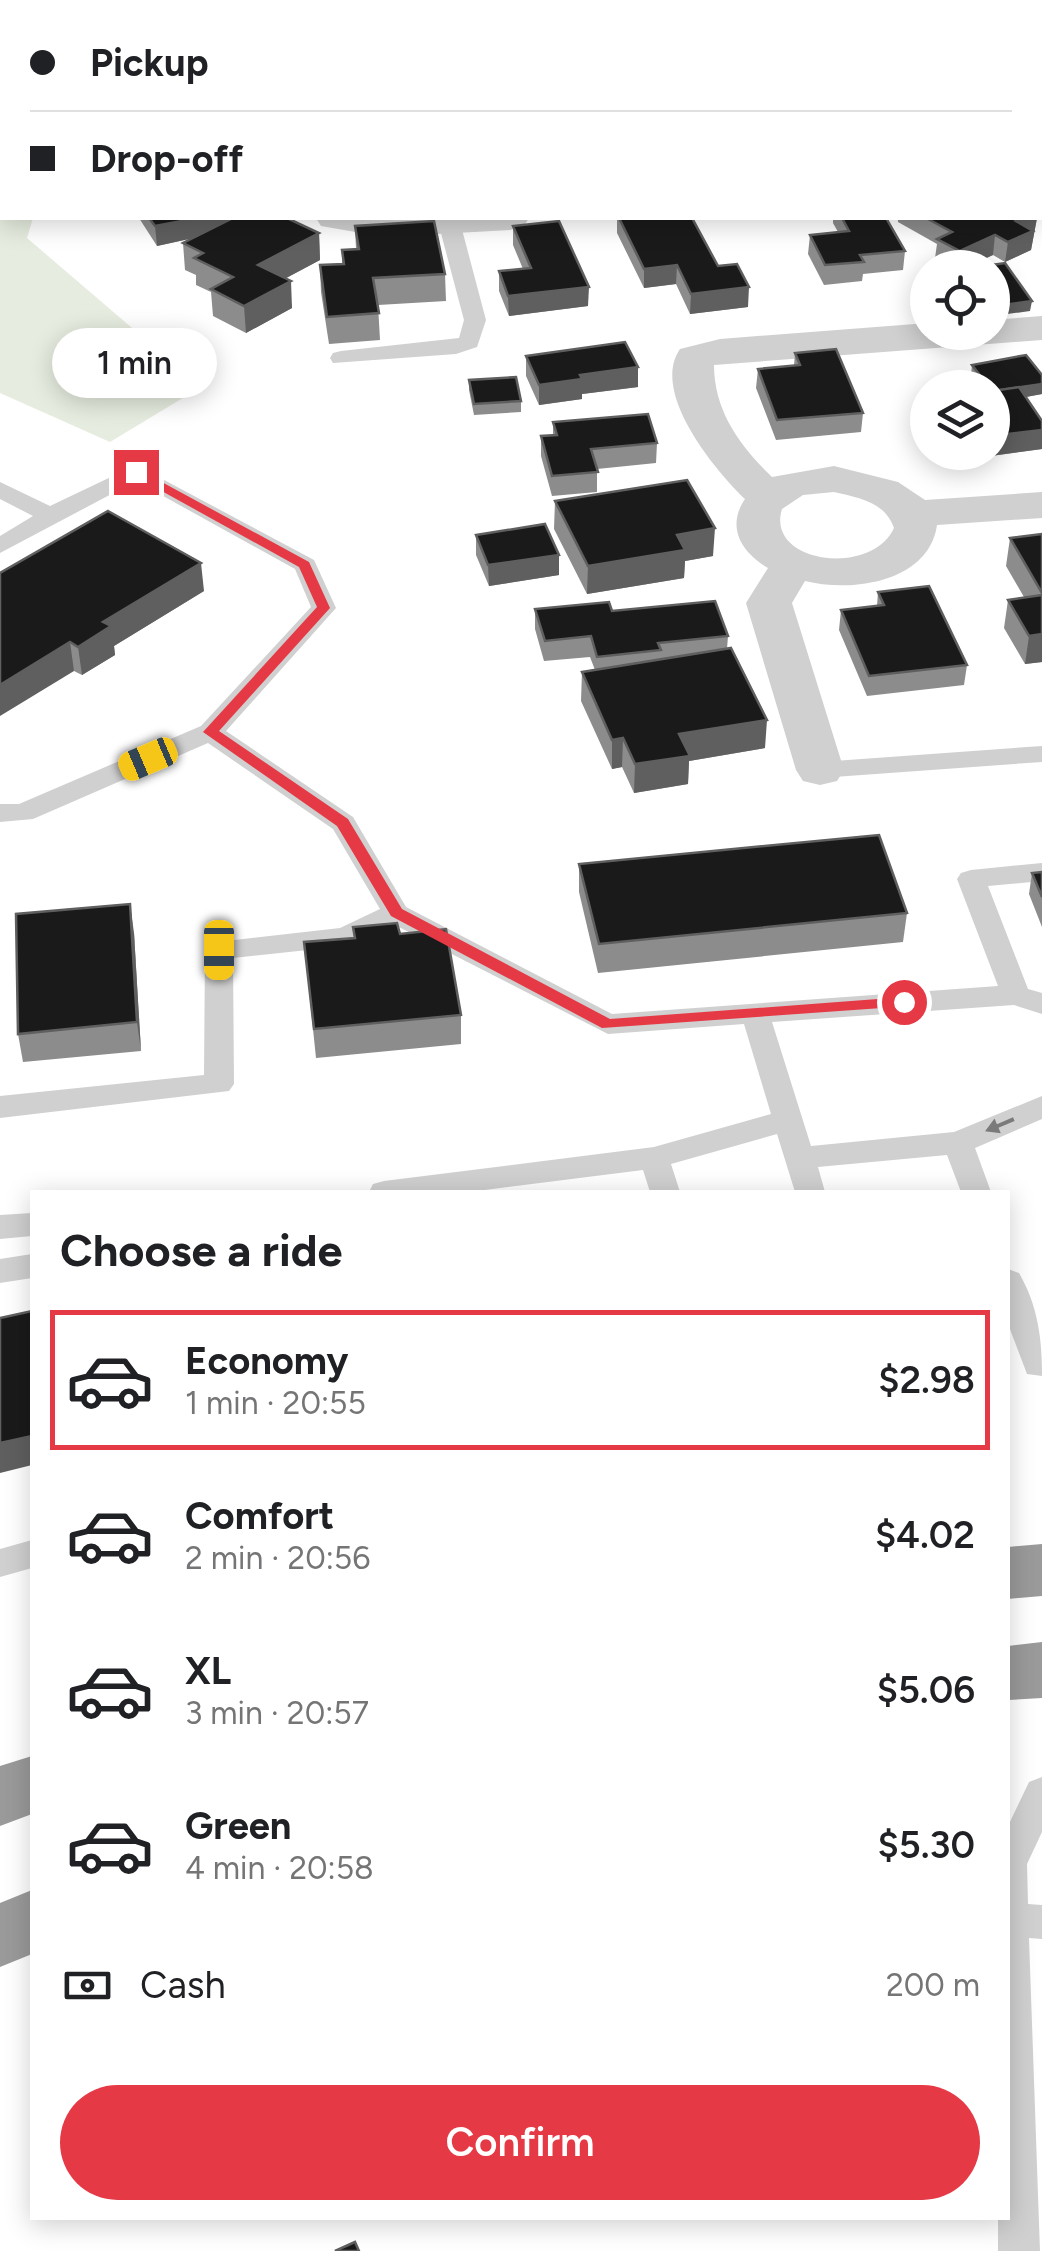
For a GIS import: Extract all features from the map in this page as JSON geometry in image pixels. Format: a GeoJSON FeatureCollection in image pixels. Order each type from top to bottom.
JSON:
{"type":"FeatureCollection","features":[{"type":"Feature","properties":{"kind":"highway"},"geometry":{"type":"LineString","coordinates":[[1010,1572],[1042,1570]]}},
{"type":"Feature","properties":{"kind":"highway"},"geometry":{"type":"LineString","coordinates":[[1010,1673],[1042,1670]]}},
{"type":"Feature","properties":{"kind":"highway"},"geometry":{"type":"LineString","coordinates":[[0,1796],[30,1786]]}},
{"type":"Feature","properties":{"kind":"highway"},"geometry":{"type":"LineString","coordinates":[[0,1935],[30,1923]]}},
{"type":"Feature","properties":{"kind":"street"},"geometry":{"type":"LineString","coordinates":[[349,220],[384,225],[480,220]]}},
{"type":"Feature","properties":{"kind":"street"},"geometry":{"type":"LineString","coordinates":[[1010,331],[1042,328]]}},
{"type":"Feature","properties":{"kind":"street"},"geometry":{"type":"LineString","coordinates":[[768,497],[722,449],[693,387],[694,358],[720,351],[910,337]]}},
{"type":"Feature","properties":{"kind":"street"},"geometry":{"type":"LineString","coordinates":[[834,479],[882,490],[901,500],[913,514],[917,530],[912,546],[886,564],[848,573],[793,564],[772,553],[759,540],[754,524],[768,497],[786,487],[834,479]]}},
{"type":"Feature","properties":{"kind":"street"},"geometry":{"type":"LineString","coordinates":[[913,514],[1042,505]]}},
{"type":"Feature","properties":{"kind":"street"},"geometry":{"type":"LineString","coordinates":[[793,564],[769,603],[820,770]]}},
{"type":"Feature","properties":{"kind":"lane"},"geometry":{"type":"LineString","coordinates":[[340,358],[456,347],[469,342],[474,320],[449,222]]}},
{"type":"Feature","properties":{"kind":"lane"},"geometry":{"type":"LineString","coordinates":[[0,546],[136,472],[305,565],[324,608],[210,732],[23,812],[0,813]]}},
{"type":"Feature","properties":{"kind":"lane"},"geometry":{"type":"LineString","coordinates":[[0,489],[50,516]]}},
{"type":"Feature","properties":{"kind":"lane"},"geometry":{"type":"LineString","coordinates":[[210,732],[343,823],[396,912],[608,1024],[1029,1000],[971,878],[1042,872]]}},
{"type":"Feature","properties":{"kind":"lane"},"geometry":{"type":"LineString","coordinates":[[820,770],[1042,754]]}},
{"type":"Feature","properties":{"kind":"lane"},"geometry":{"type":"LineString","coordinates":[[0,1107],[219,1084],[219,950],[345,937],[396,912]]}},
{"type":"Feature","properties":{"kind":"lane"},"geometry":{"type":"LineString","coordinates":[[755,1013],[809,1190]]}},
{"type":"Feature","properties":{"kind":"lane"},"geometry":{"type":"LineString","coordinates":[[800,1158],[958,1143],[1042,1107]]}},
{"type":"Feature","properties":{"kind":"lane"},"geometry":{"type":"LineString","coordinates":[[400,1190],[654,1158],[788,1120]]}},
{"type":"Feature","properties":{"kind":"lane"},"geometry":{"type":"LineString","coordinates":[[958,1143],[975,1190]]}},
{"type":"Feature","properties":{"kind":"lane"},"geometry":{"type":"LineString","coordinates":[[654,1158],[664,1190]]}},
{"type":"Feature","properties":{"kind":"lane"},"geometry":{"type":"LineString","coordinates":[[0,1227],[30,1224]]}},
{"type":"Feature","properties":{"kind":"lane"},"geometry":{"type":"LineString","coordinates":[[0,1270],[30,1266]]}},
{"type":"Feature","properties":{"kind":"lane"},"geometry":{"type":"LineString","coordinates":[[1010,1288],[1029,1366]]}},
{"type":"Feature","properties":{"kind":"lane"},"geometry":{"type":"LineString","coordinates":[[0,1562],[30,1554]]}},
{"type":"Feature","properties":{"kind":"lane"},"geometry":{"type":"LineString","coordinates":[[1010,1859],[1042,1793]]}},
{"type":"Feature","properties":{"kind":"lane"},"geometry":{"type":"LineString","coordinates":[[1010,1869],[1026,1921],[1019,2251]]}},
{"type":"Feature","properties":{"kind":"shaded area"},"geometry":{"type":"Polygon","coordinates":[[[0,220],[32,220],[27,238],[201,387],[110,442],[0,393],[0,220]]]}},
{"type":"Feature","properties":{"kind":"building"},"geometry":{"type":"Polygon","coordinates":[[[150,220],[187,220],[155,226],[150,220]]]}},
{"type":"Feature","properties":{"kind":"building"},"geometry":{"type":"Polygon","coordinates":[[[229,220],[291,220],[319,233],[258,265],[291,281],[244,306],[211,289],[233,277],[194,258],[203,253],[183,243],[229,220]]]}},
{"type":"Feature","properties":{"kind":"building"},"geometry":{"type":"Polygon","coordinates":[[[620,220],[693,220],[718,266],[737,264],[749,287],[691,294],[677,265],[644,269],[620,220]]]}},
{"type":"Feature","properties":{"kind":"building"},"geometry":{"type":"Polygon","coordinates":[[[843,220],[887,220],[905,251],[860,255],[864,262],[825,265],[810,235],[849,231],[843,220]]]}},
{"type":"Feature","properties":{"kind":"building"},"geometry":{"type":"Polygon","coordinates":[[[930,220],[1019,220],[1016,221],[1033,231],[1008,242],[995,235],[962,250],[937,239],[952,232],[930,220]]]}},
{"type":"Feature","properties":{"kind":"building"},"geometry":{"type":"Polygon","coordinates":[[[434,221],[445,274],[373,278],[379,313],[327,317],[320,265],[344,264],[342,250],[359,249],[355,226],[434,221]]]}},
{"type":"Feature","properties":{"kind":"building"},"geometry":{"type":"Polygon","coordinates":[[[559,221],[589,287],[508,296],[499,271],[531,268],[513,226],[559,221]]]}},
{"type":"Feature","properties":{"kind":"building"},"geometry":{"type":"Polygon","coordinates":[[[1010,270],[1032,301],[1010,304],[1010,270]]]}},
{"type":"Feature","properties":{"kind":"building"},"geometry":{"type":"Polygon","coordinates":[[[625,342],[638,367],[580,375],[582,379],[539,385],[526,356],[625,342]]]}},
{"type":"Feature","properties":{"kind":"building"},"geometry":{"type":"Polygon","coordinates":[[[836,349],[863,413],[777,420],[758,369],[800,365],[795,353],[836,349]]]}},
{"type":"Feature","properties":{"kind":"building"},"geometry":{"type":"Polygon","coordinates":[[[1026,355],[1042,375],[1042,384],[1010,389],[1010,370],[976,370],[972,365],[1026,355]]]}},
{"type":"Feature","properties":{"kind":"building"},"geometry":{"type":"Polygon","coordinates":[[[516,377],[521,401],[474,404],[469,380],[516,377]]]}},
{"type":"Feature","properties":{"kind":"building"},"geometry":{"type":"Polygon","coordinates":[[[1019,387],[1042,421],[1042,430],[1010,434],[1010,388],[1019,387]]]}},
{"type":"Feature","properties":{"kind":"building"},"geometry":{"type":"Polygon","coordinates":[[[648,414],[657,443],[591,449],[598,472],[552,476],[541,436],[557,435],[553,422],[648,414]]]}},
{"type":"Feature","properties":{"kind":"building"},"geometry":{"type":"Polygon","coordinates":[[[687,480],[715,528],[677,535],[685,550],[588,566],[555,501],[687,480]]]}},
{"type":"Feature","properties":{"kind":"building"},"geometry":{"type":"Polygon","coordinates":[[[108,511],[201,563],[103,622],[111,626],[78,647],[70,642],[0,685],[0,573],[108,511]]]}},
{"type":"Feature","properties":{"kind":"building"},"geometry":{"type":"Polygon","coordinates":[[[545,524],[559,555],[488,565],[476,535],[545,524]]]}},
{"type":"Feature","properties":{"kind":"building"},"geometry":{"type":"Polygon","coordinates":[[[1042,534],[1042,593],[1010,538],[1042,534]]]}},
{"type":"Feature","properties":{"kind":"building"},"geometry":{"type":"Polygon","coordinates":[[[929,586],[967,665],[869,676],[841,610],[884,605],[878,592],[929,586]]]}},
{"type":"Feature","properties":{"kind":"building"},"geometry":{"type":"Polygon","coordinates":[[[1042,595],[1042,634],[1029,636],[1008,600],[1042,595]]]}},
{"type":"Feature","properties":{"kind":"building"},"geometry":{"type":"Polygon","coordinates":[[[715,601],[728,636],[658,643],[661,650],[597,657],[591,636],[545,641],[535,609],[609,602],[612,611],[715,601]]]}},
{"type":"Feature","properties":{"kind":"building"},"geometry":{"type":"Polygon","coordinates":[[[731,648],[767,720],[679,734],[690,756],[635,764],[623,738],[612,740],[582,672],[731,648]]]}},
{"type":"Feature","properties":{"kind":"building"},"geometry":{"type":"Polygon","coordinates":[[[879,835],[907,913],[599,944],[579,864],[879,835]]]}},
{"type":"Feature","properties":{"kind":"building"},"geometry":{"type":"Polygon","coordinates":[[[1042,872],[1042,897],[1032,873],[1042,872]]]}},
{"type":"Feature","properties":{"kind":"building"},"geometry":{"type":"Polygon","coordinates":[[[130,904],[137,1022],[18,1034],[16,914],[130,904]]]}},
{"type":"Feature","properties":{"kind":"building"},"geometry":{"type":"Polygon","coordinates":[[[397,923],[400,934],[446,929],[461,1015],[314,1029],[304,942],[355,938],[353,927],[397,923]]]}},
{"type":"Feature","properties":{"kind":"building"},"geometry":{"type":"Polygon","coordinates":[[[30,1311],[30,1436],[0,1443],[0,1318],[30,1311]]]}},
{"type":"Feature","properties":{"kind":"building"},"geometry":{"type":"Polygon","coordinates":[[[355,2242],[359,2251],[335,2251],[355,2242]]]}},
{"type":"Feature","properties":{"kind":"route"},"geometry":{"type":"LineString","coordinates":[[136,472],[305,565],[324,608],[210,732],[343,823],[396,912],[608,1024],[904,1002]]}}]}
